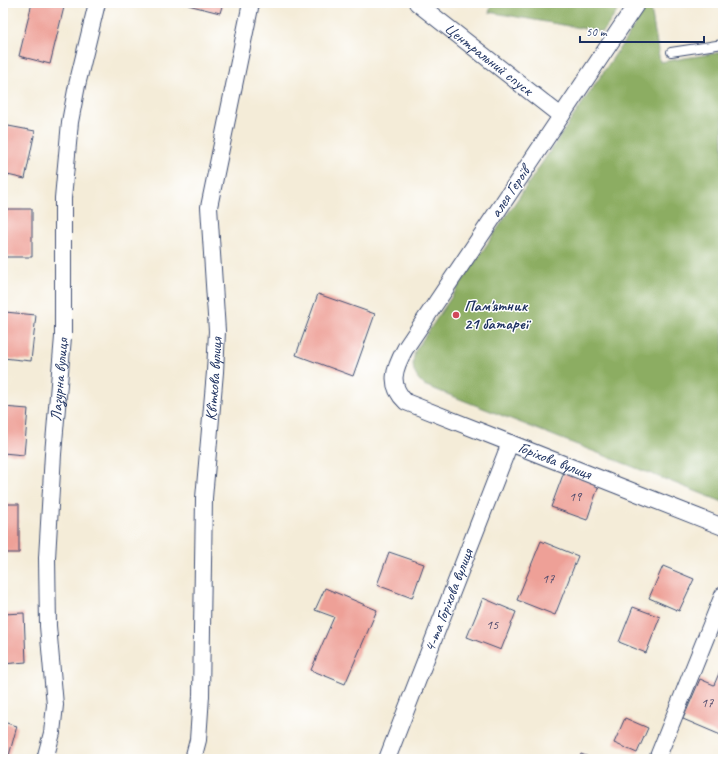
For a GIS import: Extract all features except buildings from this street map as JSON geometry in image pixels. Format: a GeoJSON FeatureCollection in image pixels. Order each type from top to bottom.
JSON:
{"type":"FeatureCollection","features":[{"type":"Feature","properties":{"kind":"street","name":"Лазурна вулиця"},"geometry":{"type":"LineString","coordinates":[[45,759],[52,733],[55,705],[48,626],[47,558],[53,454],[63,337],[63,198],[70,122],[77,85],[97,3]]}},
{"type":"Feature","properties":{"kind":"street","name":"Квіткова вулиця"},"geometry":{"type":"LineString","coordinates":[[193,759],[198,740],[201,696],[204,498],[217,338],[209,207],[251,3]]}},
{"type":"Feature","properties":{"kind":"street","name":"Центральний спуск"},"geometry":{"type":"LineString","coordinates":[[416,3],[561,116]]}},
{"type":"Feature","properties":{"kind":"street","name":"алея Героїв"},"geometry":{"type":"LineString","coordinates":[[395,385],[394,376],[397,364],[405,349],[637,3]]}},
{"type":"Feature","properties":{"kind":"street","name":"Горіхова вулиця"},"geometry":{"type":"LineString","coordinates":[[395,385],[398,395],[406,402],[723,527]]}},
{"type":"Feature","properties":{"kind":"street","name":"4-та Горіхова вулиця"},"geometry":{"type":"LineString","coordinates":[[387,759],[510,443]]}},
{"type":"Feature","properties":{"kind":"street"},"geometry":{"type":"LineString","coordinates":[[657,759],[723,595]]}},
{"type":"Feature","properties":{"kind":"lane"},"geometry":{"type":"LineString","coordinates":[[671,52],[723,44]]}},
{"type":"Feature","properties":{"kind":"green space"},"geometry":{"type":"Polygon","coordinates":[[[493,3],[623,3],[603,32],[489,12],[493,3]]]}},
{"type":"Feature","properties":{"kind":"green space"},"geometry":{"type":"Polygon","coordinates":[[[650,3],[660,62],[723,52],[723,502],[424,385],[417,378],[413,366],[415,351],[650,3]]]}},
{"type":"Feature","properties":{"kind":"place","name":"Пам'ятник 21 батареї"},"geometry":{"type":"Point","coordinates":[456,315]}}]}
